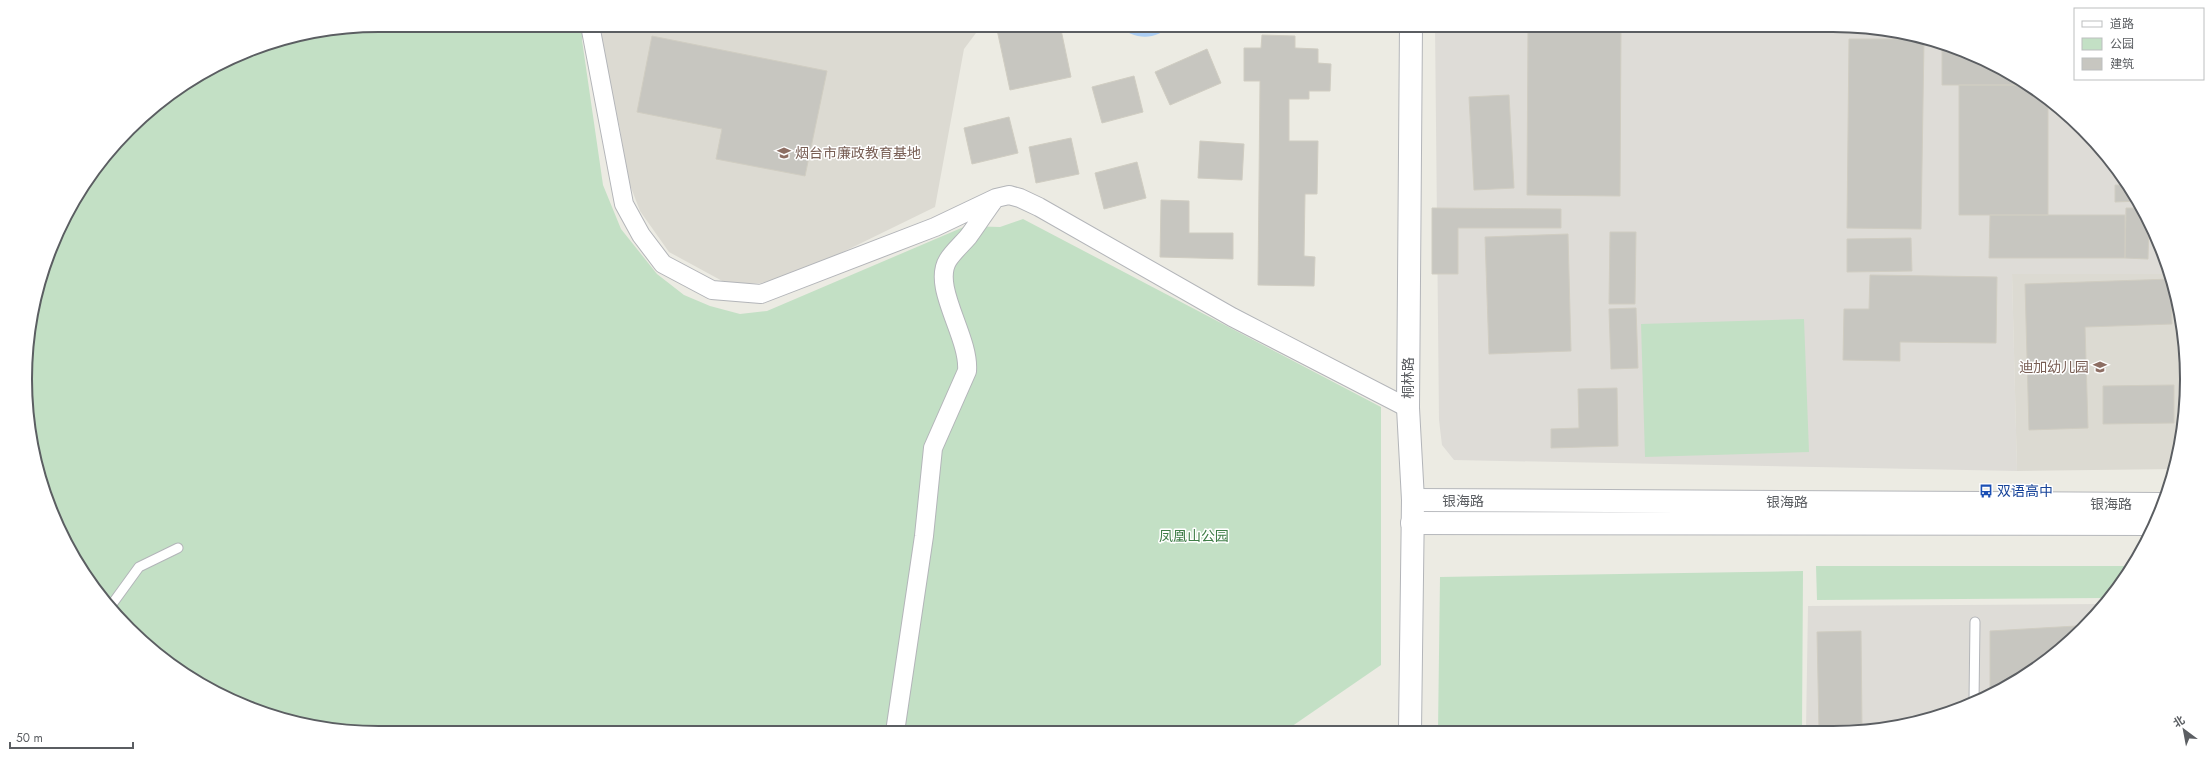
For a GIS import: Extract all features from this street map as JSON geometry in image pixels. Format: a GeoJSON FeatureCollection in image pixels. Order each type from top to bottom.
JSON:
{"type":"FeatureCollection","features":[{"type":"Feature","properties":{"kind":"main road","name":"桐林路"},"geometry":{"type":"LineString","coordinates":[[1410,726],[1413,500],[1408,408],[1411,32]]}},
{"type":"Feature","properties":{"kind":"main road","name":"银海路"},"geometry":{"type":"LineString","coordinates":[[1413,500],[2157,504]]}},
{"type":"Feature","properties":{"kind":"main road","name":"银海路"},"geometry":{"type":"LineString","coordinates":[[1412,523],[2148,524]]}},
{"type":"Feature","properties":{"kind":"street"},"geometry":{"type":"LineString","coordinates":[[591,32],[624,204],[641,235],[663,264],[712,290],[761,294],[935,227],[996,198],[1009,196],[1020,198],[1232,317],[1408,408]]}},
{"type":"Feature","properties":{"kind":"street"},"geometry":{"type":"LineString","coordinates":[[896,726],[924,536],[933,448],[967,371],[968,358],[944,288],[943,274],[947,261],[968,236],[996,198]]}},
{"type":"Feature","properties":{"kind":"lane"},"geometry":{"type":"LineString","coordinates":[[113,602],[139,567],[178,548]]}},
{"type":"Feature","properties":{"kind":"lane"},"geometry":{"type":"LineString","coordinates":[[1974,696],[1975,622]]}},
{"type":"Feature","properties":{"kind":"shaded area","name":"烟台市廉政教育基地"},"geometry":{"type":"Polygon","coordinates":[[[602,32],[977,32],[964,49],[935,207],[800,273],[761,283],[726,283],[669,252],[640,211],[627,177],[620,129],[601,43],[602,32]]]}},
{"type":"Feature","properties":{"kind":"shaded area"},"geometry":{"type":"Polygon","coordinates":[[[1435,32],[1833,32],[1878,35],[1945,50],[1966,58],[2026,90],[2062,118],[2094,150],[2122,186],[2134,206],[2154,246],[2164,274],[2012,274],[2017,471],[1454,460],[1442,445],[1439,420],[1435,32]]]}},
{"type":"Feature","properties":{"kind":"shaded area","name":"迪加幼儿园"},"geometry":{"type":"Polygon","coordinates":[[[2012,274],[2164,274],[2177,334],[2180,379],[2177,424],[2168,469],[2017,471],[2012,274]]]}},
{"type":"Feature","properties":{"kind":"shaded area"},"geometry":{"type":"Polygon","coordinates":[[[2097,604],[2062,640],[2026,668],[1966,700],[1945,708],[1901,719],[1878,723],[1833,726],[1806,726],[1808,606],[2097,604]]]}},
{"type":"Feature","properties":{"kind":"green space","name":"凤凰山公园"},"geometry":{"type":"Polygon","coordinates":[[[583,32],[582,40],[603,185],[621,229],[657,274],[684,295],[710,306],[740,314],[767,311],[966,226],[1000,227],[1023,219],[1381,407],[1381,665],[1292,726],[379,726],[334,723],[267,708],[246,700],[205,680],[186,668],[150,640],[118,608],[90,572],[58,512],[50,491],[39,447],[35,424],[32,379],[35,334],[50,267],[58,246],[78,205],[90,186],[118,150],[150,118],[186,90],[205,78],[246,58],[267,50],[311,39],[356,33],[583,32]]]}},
{"type":"Feature","properties":{"kind":"green space"},"geometry":{"type":"Polygon","coordinates":[[[1804,319],[1809,452],[1645,457],[1641,324],[1804,319]]]}},
{"type":"Feature","properties":{"kind":"green space"},"geometry":{"type":"Polygon","coordinates":[[[1816,566],[2126,566],[2102,598],[1817,600],[1816,566]]]}},
{"type":"Feature","properties":{"kind":"green space"},"geometry":{"type":"Polygon","coordinates":[[[1803,571],[1802,726],[1438,726],[1440,577],[1803,571]]]}},
{"type":"Feature","properties":{"kind":"water"},"geometry":{"type":"Polygon","coordinates":[[[1127,32],[1162,32],[1152,36],[1144,37],[1127,32]]]}},
{"type":"Feature","properties":{"kind":"building"},"geometry":{"type":"Polygon","coordinates":[[[998,32],[1061,32],[1071,77],[1010,90],[998,32]]]}},
{"type":"Feature","properties":{"kind":"building"},"geometry":{"type":"Polygon","coordinates":[[[1528,32],[1621,32],[1620,196],[1527,195],[1528,32]]]}},
{"type":"Feature","properties":{"kind":"building"},"geometry":{"type":"Polygon","coordinates":[[[1262,35],[1295,36],[1295,48],[1318,49],[1318,63],[1331,64],[1330,91],[1309,91],[1309,99],[1289,99],[1289,141],[1318,141],[1317,194],[1305,194],[1304,256],[1315,257],[1314,286],[1258,285],[1260,81],[1244,81],[1244,48],[1261,48],[1262,35]]]}},
{"type":"Feature","properties":{"kind":"building"},"geometry":{"type":"Polygon","coordinates":[[[652,36],[827,71],[805,176],[716,159],[722,129],[637,112],[652,36]]]}},
{"type":"Feature","properties":{"kind":"building"},"geometry":{"type":"Polygon","coordinates":[[[1849,39],[1901,39],[1924,44],[1921,229],[1847,228],[1849,39]]]}},
{"type":"Feature","properties":{"kind":"building"},"geometry":{"type":"Polygon","coordinates":[[[1207,49],[1221,83],[1170,105],[1155,72],[1207,49]]]}},
{"type":"Feature","properties":{"kind":"building"},"geometry":{"type":"Polygon","coordinates":[[[1942,49],[1966,58],[2018,85],[1942,85],[1942,49]]]}},
{"type":"Feature","properties":{"kind":"building"},"geometry":{"type":"Polygon","coordinates":[[[1134,76],[1143,112],[1102,123],[1092,87],[1134,76]]]}},
{"type":"Feature","properties":{"kind":"building"},"geometry":{"type":"Polygon","coordinates":[[[1959,85],[2018,85],[2048,107],[2048,215],[1959,215],[1959,85]]]}},
{"type":"Feature","properties":{"kind":"building"},"geometry":{"type":"Polygon","coordinates":[[[1509,95],[1514,188],[1474,190],[1469,97],[1509,95]]]}},
{"type":"Feature","properties":{"kind":"building"},"geometry":{"type":"Polygon","coordinates":[[[1009,117],[1018,153],[972,164],[964,128],[1009,117]]]}},
{"type":"Feature","properties":{"kind":"building"},"geometry":{"type":"Polygon","coordinates":[[[1071,138],[1079,174],[1036,183],[1029,147],[1071,138]]]}},
{"type":"Feature","properties":{"kind":"building"},"geometry":{"type":"Polygon","coordinates":[[[1200,141],[1244,144],[1242,180],[1198,178],[1200,141]]]}},
{"type":"Feature","properties":{"kind":"building"},"geometry":{"type":"Polygon","coordinates":[[[1137,162],[1146,198],[1104,209],[1095,173],[1137,162]]]}},
{"type":"Feature","properties":{"kind":"building"},"geometry":{"type":"Polygon","coordinates":[[[2115,185],[2121,185],[2131,201],[2115,202],[2115,185]]]}},
{"type":"Feature","properties":{"kind":"building"},"geometry":{"type":"Polygon","coordinates":[[[1161,200],[1189,201],[1189,233],[1233,233],[1233,259],[1160,257],[1161,200]]]}},
{"type":"Feature","properties":{"kind":"building"},"geometry":{"type":"Polygon","coordinates":[[[1432,208],[1561,209],[1561,228],[1458,228],[1458,274],[1432,274],[1432,208]]]}},
{"type":"Feature","properties":{"kind":"building"},"geometry":{"type":"Polygon","coordinates":[[[2126,208],[2135,208],[2149,235],[2148,259],[2125,258],[2126,208]]]}},
{"type":"Feature","properties":{"kind":"building"},"geometry":{"type":"Polygon","coordinates":[[[1990,215],[2125,215],[2125,258],[1989,258],[1990,215]]]}},
{"type":"Feature","properties":{"kind":"building"},"geometry":{"type":"Polygon","coordinates":[[[1610,232],[1636,232],[1635,304],[1609,304],[1610,232]]]}},
{"type":"Feature","properties":{"kind":"building"},"geometry":{"type":"Polygon","coordinates":[[[1568,234],[1571,351],[1489,354],[1485,237],[1568,234]]]}},
{"type":"Feature","properties":{"kind":"building"},"geometry":{"type":"Polygon","coordinates":[[[1911,238],[1912,271],[1847,272],[1847,239],[1911,238]]]}},
{"type":"Feature","properties":{"kind":"building"},"geometry":{"type":"Polygon","coordinates":[[[1870,275],[1997,277],[1996,343],[1900,342],[1900,361],[1843,360],[1844,309],[1869,309],[1870,275]]]}},
{"type":"Feature","properties":{"kind":"building"},"geometry":{"type":"Polygon","coordinates":[[[2165,279],[2172,305],[2172,324],[2085,327],[2088,428],[2029,430],[2025,284],[2165,279]]]}},
{"type":"Feature","properties":{"kind":"building"},"geometry":{"type":"Polygon","coordinates":[[[1636,308],[1638,368],[1611,369],[1609,309],[1636,308]]]}},
{"type":"Feature","properties":{"kind":"building"},"geometry":{"type":"Polygon","coordinates":[[[2174,385],[2174,423],[2103,424],[2103,386],[2174,385]]]}},
{"type":"Feature","properties":{"kind":"building"},"geometry":{"type":"Polygon","coordinates":[[[1617,388],[1618,446],[1551,448],[1551,429],[1579,428],[1578,389],[1617,388]]]}},
{"type":"Feature","properties":{"kind":"building"},"geometry":{"type":"Polygon","coordinates":[[[2076,626],[2062,640],[2026,668],[1990,688],[1990,631],[2076,626]]]}},
{"type":"Feature","properties":{"kind":"building"},"geometry":{"type":"Polygon","coordinates":[[[1861,631],[1862,724],[1819,726],[1817,632],[1861,631]]]}},
{"type":"Feature","properties":{"kind":"place","name":"烟台市廉政教育基地"},"geometry":{"type":"Point","coordinates":[784,153]}},
{"type":"Feature","properties":{"kind":"place","name":"迪加幼儿园"},"geometry":{"type":"Point","coordinates":[2100,367]}},
{"type":"Feature","properties":{"kind":"place","name":"双语高中"},"geometry":{"type":"Point","coordinates":[1986,491]}}]}
